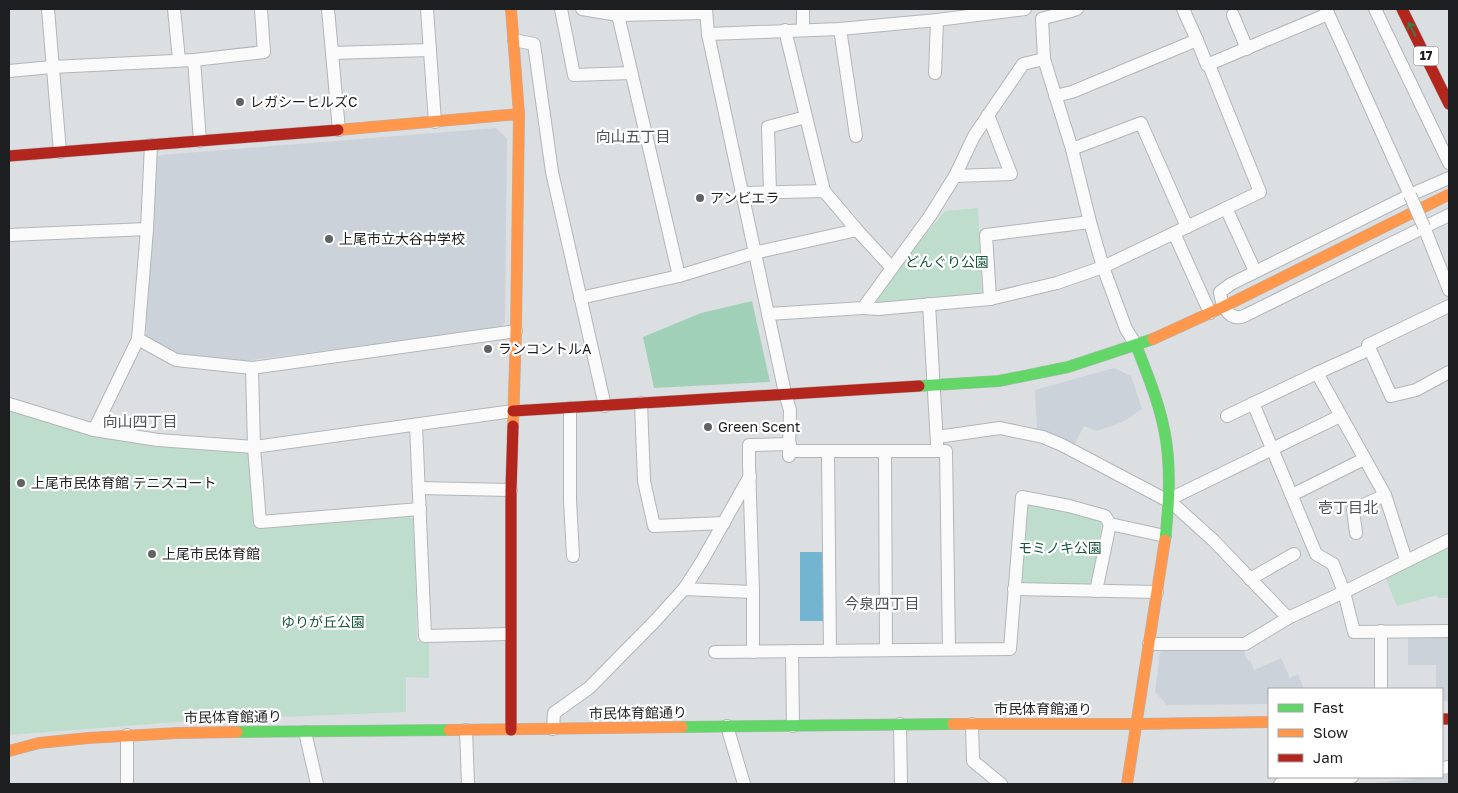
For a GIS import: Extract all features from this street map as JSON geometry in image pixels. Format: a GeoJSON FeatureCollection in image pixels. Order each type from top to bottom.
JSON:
{"type":"FeatureCollection","features":[{"type":"Feature","properties":{"kind":"main road"},"geometry":{"type":"LineString","coordinates":[[510,9],[519,114],[516,331],[511,490],[511,730]]}},
{"type":"Feature","properties":{"kind":"main road","name":"17"},"geometry":{"type":"LineString","coordinates":[[1402,9],[1449,104]]}},
{"type":"Feature","properties":{"kind":"main road"},"geometry":{"type":"LineString","coordinates":[[9,156],[519,114]]}},
{"type":"Feature","properties":{"kind":"main road"},"geometry":{"type":"LineString","coordinates":[[513,411],[999,381],[1068,367],[1136,345],[1210,313],[1448,195]]}},
{"type":"Feature","properties":{"kind":"main road"},"geometry":{"type":"LineString","coordinates":[[1127,784],[1170,502],[1168,452],[1158,405],[1136,345]]}},
{"type":"Feature","properties":{"kind":"main road","name":"市民体育館通り"},"geometry":{"type":"LineString","coordinates":[[9,751],[39,743],[127,735],[178,733],[900,724],[1268,722]]}},
{"type":"Feature","properties":{"kind":"street"},"geometry":{"type":"LineString","coordinates":[[48,9],[60,152]]}},
{"type":"Feature","properties":{"kind":"street"},"geometry":{"type":"LineString","coordinates":[[174,9],[180,60]]}},
{"type":"Feature","properties":{"kind":"street"},"geometry":{"type":"LineString","coordinates":[[9,71],[194,60],[264,52],[261,9]]}},
{"type":"Feature","properties":{"kind":"street"},"geometry":{"type":"LineString","coordinates":[[328,9],[339,130]]}},
{"type":"Feature","properties":{"kind":"street"},"geometry":{"type":"LineString","coordinates":[[427,9],[434,122]]}},
{"type":"Feature","properties":{"kind":"street"},"geometry":{"type":"LineString","coordinates":[[561,9],[574,76],[631,72]]}},
{"type":"Feature","properties":{"kind":"street"},"geometry":{"type":"LineString","coordinates":[[582,9],[618,14],[706,11],[708,34],[741,193],[790,410],[789,450]]}},
{"type":"Feature","properties":{"kind":"street"},"geometry":{"type":"LineString","coordinates":[[802,30],[803,9]]}},
{"type":"Feature","properties":{"kind":"street"},"geometry":{"type":"LineString","coordinates":[[708,34],[840,29],[994,10],[1025,9]]}},
{"type":"Feature","properties":{"kind":"street"},"geometry":{"type":"LineString","coordinates":[[1029,9],[1049,14],[1064,14],[1077,9]]}},
{"type":"Feature","properties":{"kind":"street"},"geometry":{"type":"LineString","coordinates":[[768,314],[990,299],[1057,283],[1103,267],[1260,192],[1209,65],[1207,66],[1183,9]]}},
{"type":"Feature","properties":{"kind":"street"},"geometry":{"type":"LineString","coordinates":[[1375,9],[1449,163]]}},
{"type":"Feature","properties":{"kind":"street"},"geometry":{"type":"LineString","coordinates":[[1209,65],[1327,12],[1410,195],[1449,290]]}},
{"type":"Feature","properties":{"kind":"street"},"geometry":{"type":"LineString","coordinates":[[618,14],[679,276]]}},
{"type":"Feature","properties":{"kind":"street"},"geometry":{"type":"LineString","coordinates":[[1049,14],[1044,59],[1072,149],[1103,267],[1126,329],[1136,345]]}},
{"type":"Feature","properties":{"kind":"street"},"geometry":{"type":"LineString","coordinates":[[1233,15],[1247,49]]}},
{"type":"Feature","properties":{"kind":"street"},"geometry":{"type":"LineString","coordinates":[[935,74],[943,16]]}},
{"type":"Feature","properties":{"kind":"street"},"geometry":{"type":"LineString","coordinates":[[840,29],[856,136]]}},
{"type":"Feature","properties":{"kind":"street"},"geometry":{"type":"LineString","coordinates":[[785,30],[824,191],[892,268]]}},
{"type":"Feature","properties":{"kind":"street"},"geometry":{"type":"LineString","coordinates":[[514,40],[534,44],[552,172],[605,406]]}},
{"type":"Feature","properties":{"kind":"street"},"geometry":{"type":"LineString","coordinates":[[1055,96],[1072,92],[1197,40]]}},
{"type":"Feature","properties":{"kind":"street"},"geometry":{"type":"LineString","coordinates":[[332,53],[430,50]]}},
{"type":"Feature","properties":{"kind":"street"},"geometry":{"type":"LineString","coordinates":[[863,308],[930,216],[955,176],[974,136],[1023,64],[1044,59]]}},
{"type":"Feature","properties":{"kind":"street"},"geometry":{"type":"LineString","coordinates":[[194,60],[200,141]]}},
{"type":"Feature","properties":{"kind":"street"},"geometry":{"type":"LineString","coordinates":[[955,176],[1011,174],[988,115]]}},
{"type":"Feature","properties":{"kind":"street"},"geometry":{"type":"LineString","coordinates":[[770,192],[768,127],[806,117]]}},
{"type":"Feature","properties":{"kind":"street"},"geometry":{"type":"LineString","coordinates":[[1072,149],[1141,123],[1187,227]]}},
{"type":"Feature","properties":{"kind":"street"},"geometry":{"type":"LineString","coordinates":[[94,430],[138,339],[147,229],[151,145]]}},
{"type":"Feature","properties":{"kind":"street"},"geometry":{"type":"LineString","coordinates":[[1449,178],[1410,195],[1231,284],[1220,292],[1223,307],[1234,317],[1248,314],[1449,215]]}},
{"type":"Feature","properties":{"kind":"street"},"geometry":{"type":"LineString","coordinates":[[741,193],[824,191]]}},
{"type":"Feature","properties":{"kind":"street"},"geometry":{"type":"LineString","coordinates":[[1226,208],[1255,271]]}},
{"type":"Feature","properties":{"kind":"street"},"geometry":{"type":"LineString","coordinates":[[990,299],[986,234],[1090,222]]}},
{"type":"Feature","properties":{"kind":"street"},"geometry":{"type":"LineString","coordinates":[[9,235],[147,229]]}},
{"type":"Feature","properties":{"kind":"street"},"geometry":{"type":"LineString","coordinates":[[580,298],[679,276],[754,253],[857,230]]}},
{"type":"Feature","properties":{"kind":"street"},"geometry":{"type":"LineString","coordinates":[[1174,233],[1210,313]]}},
{"type":"Feature","properties":{"kind":"street"},"geometry":{"type":"LineString","coordinates":[[929,304],[937,437],[936,451]]}},
{"type":"Feature","properties":{"kind":"street"},"geometry":{"type":"LineString","coordinates":[[1449,306],[1368,345],[1391,396],[1416,390],[1449,372]]}},
{"type":"Feature","properties":{"kind":"street"},"geometry":{"type":"LineString","coordinates":[[138,339],[176,360],[252,368],[516,331]]}},
{"type":"Feature","properties":{"kind":"street"},"geometry":{"type":"LineString","coordinates":[[1227,416],[1370,349]]}},
{"type":"Feature","properties":{"kind":"street"},"geometry":{"type":"LineString","coordinates":[[252,368],[254,448],[260,522],[420,509]]}},
{"type":"Feature","properties":{"kind":"street"},"geometry":{"type":"LineString","coordinates":[[1317,373],[1385,495],[1406,560]]}},
{"type":"Feature","properties":{"kind":"street"},"geometry":{"type":"LineString","coordinates":[[641,403],[644,482],[654,526],[724,523]]}},
{"type":"Feature","properties":{"kind":"street"},"geometry":{"type":"LineString","coordinates":[[1253,403],[1316,554],[1333,564],[1344,592],[1354,632],[1449,631]]}},
{"type":"Feature","properties":{"kind":"street"},"geometry":{"type":"LineString","coordinates":[[9,404],[94,430],[158,440],[254,448],[513,411]]}},
{"type":"Feature","properties":{"kind":"street"},"geometry":{"type":"LineString","coordinates":[[570,408],[571,510],[574,556]]}},
{"type":"Feature","properties":{"kind":"street"},"geometry":{"type":"LineString","coordinates":[[1170,502],[1174,497],[1340,416]]}},
{"type":"Feature","properties":{"kind":"street"},"geometry":{"type":"LineString","coordinates":[[416,425],[425,636],[510,634]]}},
{"type":"Feature","properties":{"kind":"street"},"geometry":{"type":"LineString","coordinates":[[937,437],[1000,428],[1043,437],[1062,445],[1170,502],[1213,540],[1288,618]]}},
{"type":"Feature","properties":{"kind":"street"},"geometry":{"type":"LineString","coordinates":[[753,652],[749,445],[789,450],[946,451],[949,649]]}},
{"type":"Feature","properties":{"kind":"street"},"geometry":{"type":"LineString","coordinates":[[828,451],[830,650]]}},
{"type":"Feature","properties":{"kind":"street"},"geometry":{"type":"LineString","coordinates":[[885,451],[886,650]]}},
{"type":"Feature","properties":{"kind":"street"},"geometry":{"type":"LineString","coordinates":[[1292,495],[1364,458]]}},
{"type":"Feature","properties":{"kind":"street"},"geometry":{"type":"LineString","coordinates":[[553,729],[554,713],[589,688],[684,589],[750,476]]}},
{"type":"Feature","properties":{"kind":"street"},"geometry":{"type":"LineString","coordinates":[[419,488],[511,490]]}},
{"type":"Feature","properties":{"kind":"street"},"geometry":{"type":"LineString","coordinates":[[1356,533],[1353,510],[1385,495]]}},
{"type":"Feature","properties":{"kind":"street"},"geometry":{"type":"LineString","coordinates":[[715,652],[1010,649],[1022,497],[1070,506],[1105,516],[1110,524],[1096,591]]}},
{"type":"Feature","properties":{"kind":"street"},"geometry":{"type":"LineString","coordinates":[[1110,524],[1165,536]]}},
{"type":"Feature","properties":{"kind":"street"},"geometry":{"type":"LineString","coordinates":[[1149,644],[1245,644],[1288,618],[1449,540]]}},
{"type":"Feature","properties":{"kind":"street"},"geometry":{"type":"LineString","coordinates":[[1250,579],[1294,554]]}},
{"type":"Feature","properties":{"kind":"street"},"geometry":{"type":"LineString","coordinates":[[684,589],[753,592]]}},
{"type":"Feature","properties":{"kind":"street"},"geometry":{"type":"LineString","coordinates":[[1014,589],[1157,592]]}},
{"type":"Feature","properties":{"kind":"street"},"geometry":{"type":"LineString","coordinates":[[1381,631],[1381,688]]}},
{"type":"Feature","properties":{"kind":"street"},"geometry":{"type":"LineString","coordinates":[[792,651],[793,726]]}},
{"type":"Feature","properties":{"kind":"street"},"geometry":{"type":"LineString","coordinates":[[900,724],[901,784]]}},
{"type":"Feature","properties":{"kind":"street"},"geometry":{"type":"LineString","coordinates":[[972,724],[973,761],[1001,784]]}},
{"type":"Feature","properties":{"kind":"street"},"geometry":{"type":"LineString","coordinates":[[727,726],[744,784]]}},
{"type":"Feature","properties":{"kind":"street"},"geometry":{"type":"LineString","coordinates":[[466,730],[468,784]]}},
{"type":"Feature","properties":{"kind":"street"},"geometry":{"type":"LineString","coordinates":[[304,732],[318,784]]}},
{"type":"Feature","properties":{"kind":"street"},"geometry":{"type":"LineString","coordinates":[[127,735],[127,784]]}},
{"type":"Feature","properties":{"kind":"street"},"geometry":{"type":"LineString","coordinates":[[1280,784],[1343,778]]}},
{"type":"Feature","properties":{"kind":"shaded area","name":"上尾市立大谷中学校"},"geometry":{"type":"Polygon","coordinates":[[[496,128],[507,138],[505,321],[501,328],[237,362],[177,353],[149,339],[146,334],[157,157],[161,155],[496,128]]]}},
{"type":"Feature","properties":{"kind":"shaded area"},"geometry":{"type":"Polygon","coordinates":[[[1114,368],[1131,376],[1142,409],[1123,422],[1097,431],[1084,426],[1073,447],[1037,431],[1035,390],[1114,368]]]}},
{"type":"Feature","properties":{"kind":"shaded area"},"geometry":{"type":"Polygon","coordinates":[[[1449,635],[1449,701],[1443,701],[1443,688],[1436,688],[1436,665],[1408,665],[1408,636],[1449,635]]]}},
{"type":"Feature","properties":{"kind":"shaded area"},"geometry":{"type":"Polygon","coordinates":[[[1166,649],[1243,649],[1254,670],[1281,658],[1290,678],[1298,674],[1304,688],[1268,688],[1268,704],[1167,705],[1155,692],[1160,653],[1166,649]]]}},
{"type":"Feature","properties":{"kind":"shaded area"},"geometry":{"type":"Polygon","coordinates":[[[1449,775],[1449,784],[1366,784],[1422,778],[1443,778],[1443,776],[1449,775]]]}},
{"type":"Feature","properties":{"kind":"green space","name":"どんぐり公園"},"geometry":{"type":"Polygon","coordinates":[[[978,208],[982,293],[877,305],[873,298],[945,211],[978,208]]]}},
{"type":"Feature","properties":{"kind":"green space"},"geometry":{"type":"Polygon","coordinates":[[[752,301],[770,382],[654,388],[643,337],[701,313],[752,301]]]}},
{"type":"Feature","properties":{"kind":"green space","name":"ゆりが丘公園"},"geometry":{"type":"Polygon","coordinates":[[[9,410],[248,452],[257,528],[409,517],[414,520],[417,641],[429,641],[429,678],[406,677],[406,712],[203,720],[9,735],[9,410]]]}},
{"type":"Feature","properties":{"kind":"green space","name":"モミノキ公園"},"geometry":{"type":"Polygon","coordinates":[[[1032,504],[1100,519],[1102,523],[1092,581],[1087,586],[1023,585],[1019,582],[1026,508],[1032,504]]]}},
{"type":"Feature","properties":{"kind":"green space"},"geometry":{"type":"Polygon","coordinates":[[[1449,544],[1449,598],[1438,598],[1437,595],[1397,606],[1385,576],[1449,544]]]}},
{"type":"Feature","properties":{"kind":"water"},"geometry":{"type":"Polygon","coordinates":[[[800,552],[824,552],[825,621],[800,621],[800,552]]]}},
{"type":"Feature","properties":{"kind":"traffic: fast"},"geometry":{"type":"LineString","coordinates":[[919,386],[999,381],[1068,367],[1153,339]]}},
{"type":"Feature","properties":{"kind":"traffic: fast"},"geometry":{"type":"LineString","coordinates":[[1136,345],[1157,404],[1166,440],[1169,490],[1165,540]]}},
{"type":"Feature","properties":{"kind":"traffic: fast"},"geometry":{"type":"LineString","coordinates":[[682,727],[953,724]]}},
{"type":"Feature","properties":{"kind":"traffic: fast"},"geometry":{"type":"LineString","coordinates":[[237,732],[449,730]]}},
{"type":"Feature","properties":{"kind":"traffic: slow"},"geometry":{"type":"LineString","coordinates":[[511,9],[519,114],[513,426]]}},
{"type":"Feature","properties":{"kind":"traffic: slow"},"geometry":{"type":"LineString","coordinates":[[338,130],[519,114]]}},
{"type":"Feature","properties":{"kind":"traffic: slow"},"geometry":{"type":"LineString","coordinates":[[1153,339],[1223,307],[1448,195]]}},
{"type":"Feature","properties":{"kind":"traffic: slow"},"geometry":{"type":"LineString","coordinates":[[1127,784],[1165,540]]}},
{"type":"Feature","properties":{"kind":"traffic: slow"},"geometry":{"type":"LineString","coordinates":[[953,724],[1268,722]]}},
{"type":"Feature","properties":{"kind":"traffic: slow"},"geometry":{"type":"LineString","coordinates":[[449,730],[682,727]]}},
{"type":"Feature","properties":{"kind":"traffic: slow"},"geometry":{"type":"LineString","coordinates":[[9,751],[39,743],[88,738],[237,732]]}},
{"type":"Feature","properties":{"kind":"traffic: jam"},"geometry":{"type":"LineString","coordinates":[[1402,9],[1449,104]]}},
{"type":"Feature","properties":{"kind":"traffic: jam"},"geometry":{"type":"LineString","coordinates":[[9,156],[338,130]]}},
{"type":"Feature","properties":{"kind":"traffic: jam"},"geometry":{"type":"LineString","coordinates":[[513,411],[919,386]]}},
{"type":"Feature","properties":{"kind":"traffic: jam"},"geometry":{"type":"LineString","coordinates":[[511,730],[511,490],[513,426]]}},
{"type":"Feature","properties":{"kind":"traffic: jam"},"geometry":{"type":"LineString","coordinates":[[1443,719],[1449,719]]}},
{"type":"Feature","properties":{"kind":"place","name":"レガシーヒルズC"},"geometry":{"type":"Point","coordinates":[240,102]}},
{"type":"Feature","properties":{"kind":"place","name":"アンビエラ"},"geometry":{"type":"Point","coordinates":[700,198]}},
{"type":"Feature","properties":{"kind":"place","name":"上尾市立大谷中学校"},"geometry":{"type":"Point","coordinates":[329,239]}},
{"type":"Feature","properties":{"kind":"place","name":"ランコントルA"},"geometry":{"type":"Point","coordinates":[488,349]}},
{"type":"Feature","properties":{"kind":"place","name":"Green Scent"},"geometry":{"type":"Point","coordinates":[708,427]}},
{"type":"Feature","properties":{"kind":"place","name":"上尾市民体育館 テニスコート"},"geometry":{"type":"Point","coordinates":[21,483]}},
{"type":"Feature","properties":{"kind":"place","name":"上尾市民体育館"},"geometry":{"type":"Point","coordinates":[152,554]}},
{"type":"Feature","properties":{"kind":"district","name":"向山五丁目"},"geometry":{"type":"Point","coordinates":[633,137]}},
{"type":"Feature","properties":{"kind":"district","name":"向山四丁目"},"geometry":{"type":"Point","coordinates":[140,422]}},
{"type":"Feature","properties":{"kind":"district","name":"壱丁目北"},"geometry":{"type":"Point","coordinates":[1348,508]}},
{"type":"Feature","properties":{"kind":"district","name":"今泉四丁目"},"geometry":{"type":"Point","coordinates":[882,604]}}]}
